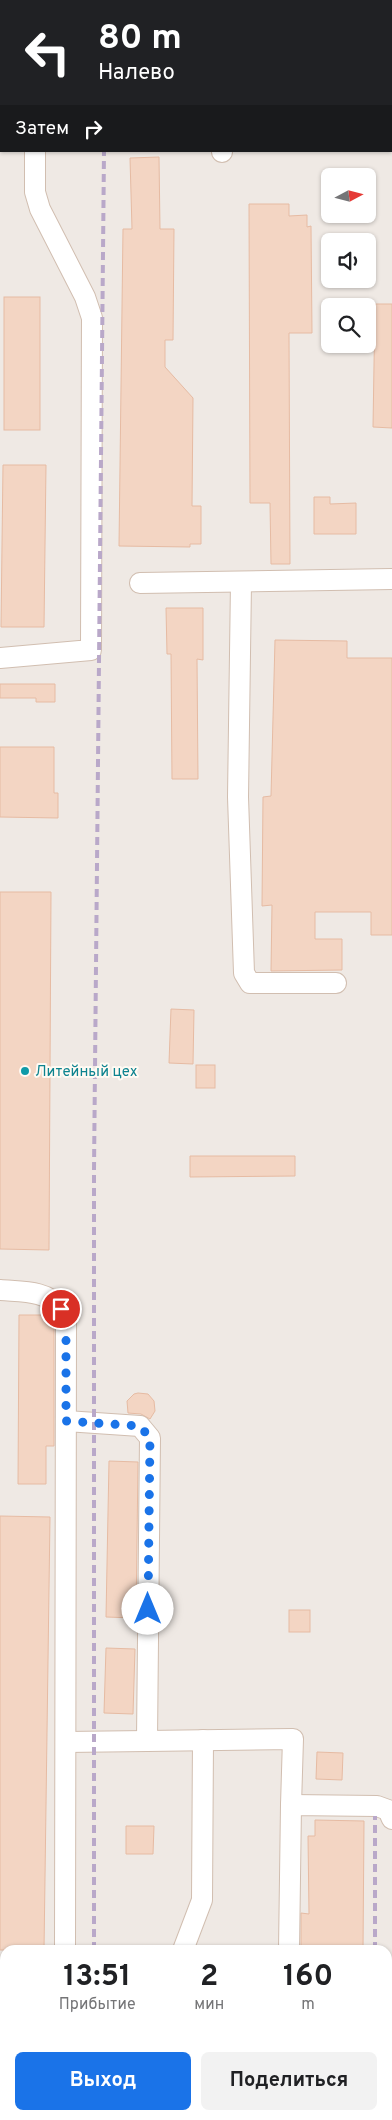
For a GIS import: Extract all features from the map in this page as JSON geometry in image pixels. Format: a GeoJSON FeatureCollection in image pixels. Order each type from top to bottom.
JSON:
{"type":"FeatureCollection","features":[{"type":"Feature","properties":{"kind":"lane"},"geometry":{"type":"LineString","coordinates":[[0,658],[91,650],[92,318],[85,296],[40,209],[35,192],[35,152]]}},
{"type":"Feature","properties":{"kind":"lane"},"geometry":{"type":"LineString","coordinates":[[140,583],[392,580]]}},
{"type":"Feature","properties":{"kind":"lane"},"geometry":{"type":"LineString","coordinates":[[241,582],[238,797],[244,973],[250,983],[336,983]]}},
{"type":"Feature","properties":{"kind":"lane"},"geometry":{"type":"LineString","coordinates":[[0,1290],[34,1293],[51,1299],[61,1309],[66,1324],[65,1945]]}},
{"type":"Feature","properties":{"kind":"lane"},"geometry":{"type":"LineString","coordinates":[[66,1421],[140,1426],[150,1438],[146,1741]]}},
{"type":"Feature","properties":{"kind":"lane"},"geometry":{"type":"LineString","coordinates":[[66,1742],[293,1739],[289,1945]]}},
{"type":"Feature","properties":{"kind":"lane"},"geometry":{"type":"LineString","coordinates":[[185,1945],[202,1900],[203,1740]]}},
{"type":"Feature","properties":{"kind":"lane"},"geometry":{"type":"LineString","coordinates":[[291,1805],[377,1806],[388,1810],[392,1819]]}},
{"type":"Feature","properties":{"kind":"shaded area"},"geometry":{"type":"Polygon","coordinates":[[[0,152],[392,152],[392,1945],[0,1945],[0,152]]]}},
{"type":"Feature","properties":{"kind":"building"},"geometry":{"type":"Polygon","coordinates":[[[159,157],[160,229],[174,229],[173,340],[165,340],[165,367],[193,398],[192,506],[201,506],[201,544],[190,544],[190,547],[119,546],[123,229],[132,229],[130,158],[159,157]]]}},
{"type":"Feature","properties":{"kind":"building"},"geometry":{"type":"Polygon","coordinates":[[[249,204],[289,204],[289,216],[307,215],[307,227],[311,226],[312,333],[289,333],[290,564],[271,564],[270,503],[250,503],[249,204]]]}},
{"type":"Feature","properties":{"kind":"building"},"geometry":{"type":"Polygon","coordinates":[[[4,297],[40,297],[40,430],[4,430],[4,297]]]}},
{"type":"Feature","properties":{"kind":"building"},"geometry":{"type":"Polygon","coordinates":[[[376,304],[392,304],[392,428],[373,427],[376,304]]]}},
{"type":"Feature","properties":{"kind":"building"},"geometry":{"type":"Polygon","coordinates":[[[3,465],[46,465],[44,627],[1,627],[3,465]]]}},
{"type":"Feature","properties":{"kind":"building"},"geometry":{"type":"Polygon","coordinates":[[[314,497],[330,497],[330,504],[356,503],[356,534],[314,534],[314,497]]]}},
{"type":"Feature","properties":{"kind":"building"},"geometry":{"type":"Polygon","coordinates":[[[166,608],[203,608],[203,660],[197,659],[198,779],[172,779],[171,654],[167,654],[166,608]]]}},
{"type":"Feature","properties":{"kind":"building"},"geometry":{"type":"Polygon","coordinates":[[[275,640],[347,641],[347,658],[392,658],[392,935],[371,935],[371,912],[315,912],[315,939],[342,939],[342,970],[271,971],[272,905],[262,906],[263,797],[271,796],[275,640]]]}},
{"type":"Feature","properties":{"kind":"building"},"geometry":{"type":"Polygon","coordinates":[[[0,684],[55,684],[55,702],[36,702],[36,698],[0,698],[0,684]]]}},
{"type":"Feature","properties":{"kind":"building"},"geometry":{"type":"Polygon","coordinates":[[[0,747],[54,747],[54,793],[58,793],[58,818],[0,817],[0,747]]]}},
{"type":"Feature","properties":{"kind":"building","name":"Литейный цех"},"geometry":{"type":"Polygon","coordinates":[[[0,892],[51,892],[49,1250],[0,1249],[0,892]]]}},
{"type":"Feature","properties":{"kind":"building"},"geometry":{"type":"Polygon","coordinates":[[[171,1009],[194,1010],[193,1064],[169,1063],[171,1009]]]}},
{"type":"Feature","properties":{"kind":"building"},"geometry":{"type":"Polygon","coordinates":[[[196,1065],[215,1065],[215,1088],[196,1088],[196,1065]]]}},
{"type":"Feature","properties":{"kind":"building"},"geometry":{"type":"Polygon","coordinates":[[[190,1156],[295,1156],[295,1176],[190,1177],[190,1156]]]}},
{"type":"Feature","properties":{"kind":"building"},"geometry":{"type":"Polygon","coordinates":[[[19,1315],[50,1315],[54,1324],[54,1446],[46,1446],[46,1484],[18,1484],[19,1315]]]}},
{"type":"Feature","properties":{"kind":"building"},"geometry":{"type":"Polygon","coordinates":[[[134,1394],[148,1394],[154,1401],[155,1411],[150,1419],[141,1414],[128,1413],[127,1401],[134,1394]]]}},
{"type":"Feature","properties":{"kind":"building"},"geometry":{"type":"Polygon","coordinates":[[[109,1461],[138,1462],[136,1618],[106,1617],[109,1461]]]}},
{"type":"Feature","properties":{"kind":"building"},"geometry":{"type":"Polygon","coordinates":[[[0,1516],[50,1517],[44,1945],[0,1945],[0,1516]]]}},
{"type":"Feature","properties":{"kind":"building"},"geometry":{"type":"Polygon","coordinates":[[[289,1610],[310,1610],[310,1632],[289,1632],[289,1610]]]}},
{"type":"Feature","properties":{"kind":"building"},"geometry":{"type":"Polygon","coordinates":[[[106,1648],[135,1649],[133,1714],[104,1713],[106,1648]]]}},
{"type":"Feature","properties":{"kind":"building"},"geometry":{"type":"Polygon","coordinates":[[[317,1752],[343,1753],[342,1780],[316,1779],[317,1752]]]}},
{"type":"Feature","properties":{"kind":"building"},"geometry":{"type":"Polygon","coordinates":[[[315,1820],[364,1821],[363,1945],[301,1945],[301,1913],[309,1914],[308,1836],[315,1836],[315,1820]]]}},
{"type":"Feature","properties":{"kind":"building"},"geometry":{"type":"Polygon","coordinates":[[[126,1826],[154,1826],[153,1854],[126,1854],[126,1826]]]}},
{"type":"Feature","properties":{"kind":"railway"},"geometry":{"type":"LineString","coordinates":[[94,1945],[94,1170],[104,152]]}},
{"type":"Feature","properties":{"kind":"railway"},"geometry":{"type":"LineString","coordinates":[[375,1816],[375,1945]]}},
{"type":"Feature","properties":{"kind":"place","name":"Литейный цех"},"geometry":{"type":"Point","coordinates":[25,1071]}},
{"type":"Feature","properties":{"kind":"route"},"geometry":{"type":"LineString","coordinates":[[61,1309],[66,1324],[66,1421],[140,1426],[150,1438],[148,1609]]}}]}
